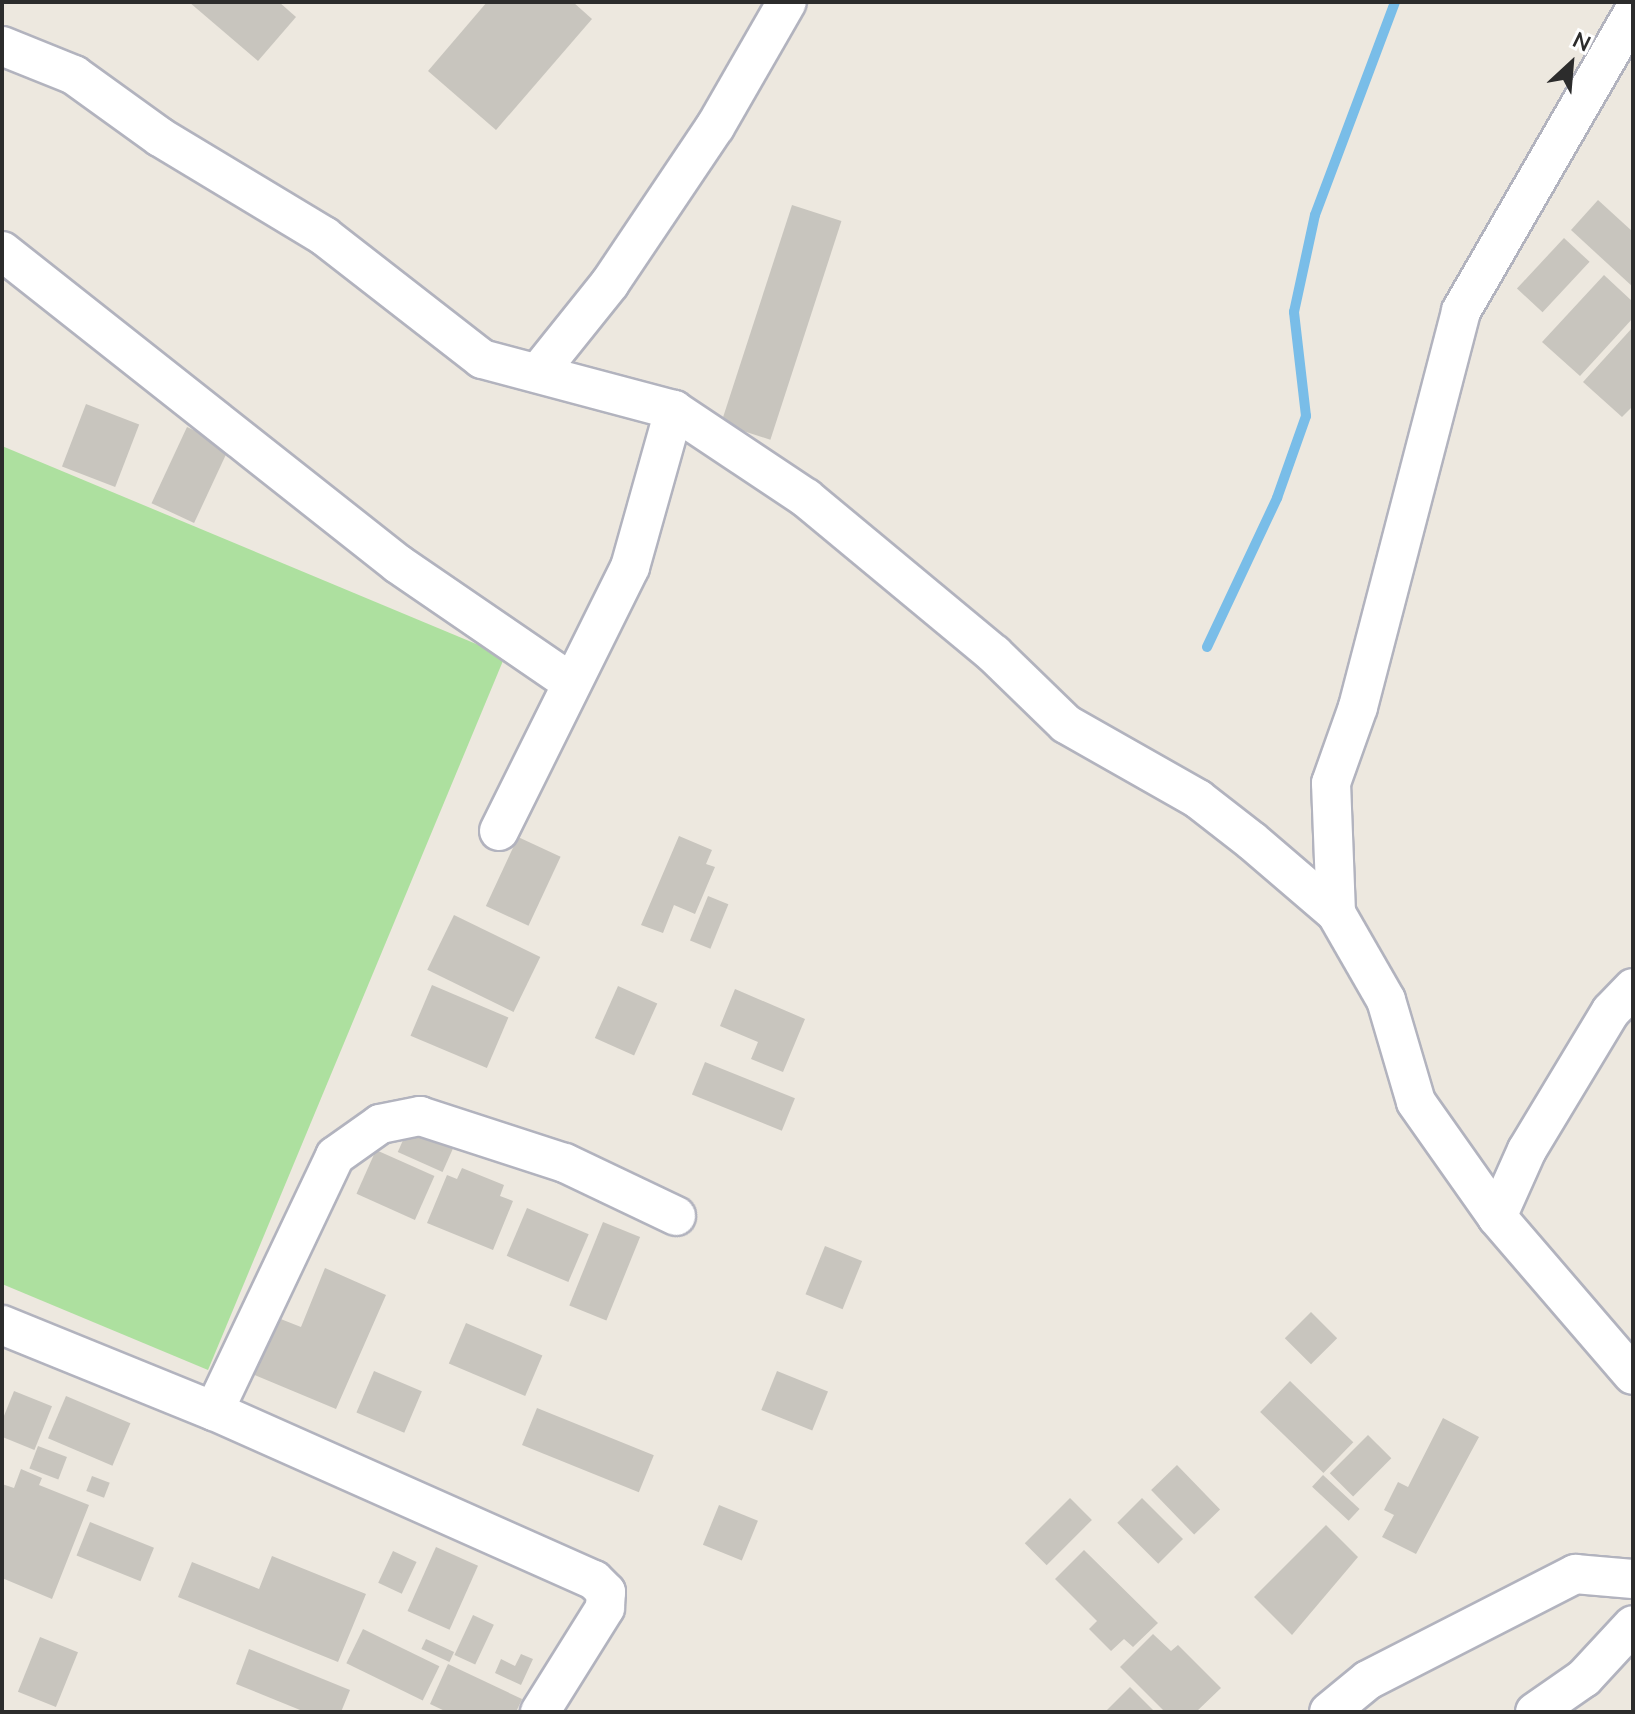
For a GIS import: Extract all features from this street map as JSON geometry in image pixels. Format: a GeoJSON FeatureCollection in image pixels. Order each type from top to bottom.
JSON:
{"type":"FeatureCollection","features":[{"type":"Feature","properties":{"kind":"street"},"geometry":{"type":"LineString","coordinates":[[538,373],[610,283],[715,127],[787,2]]}},
{"type":"Feature","properties":{"kind":"street"},"geometry":{"type":"LineString","coordinates":[[1336,913],[1331,783],[1358,707],[1461,311],[1633,13]]}},
{"type":"Feature","properties":{"kind":"street"},"geometry":{"type":"LineString","coordinates":[[2,46],[74,75],[160,137],[324,236],[482,359],[674,410],[806,498],[994,654],[1066,724],[1198,799],[1336,913],[1386,1000],[1416,1102],[1497,1217],[1633,1375]]}},
{"type":"Feature","properties":{"kind":"street"},"geometry":{"type":"LineString","coordinates":[[2,251],[398,564],[569,681]]}},
{"type":"Feature","properties":{"kind":"street"},"geometry":{"type":"LineString","coordinates":[[499,831],[569,681],[630,567],[674,410]]}},
{"type":"Feature","properties":{"kind":"street"},"geometry":{"type":"LineString","coordinates":[[1497,1217],[1527,1150],[1611,1011],[1633,988]]}},
{"type":"Feature","properties":{"kind":"street"},"geometry":{"type":"LineString","coordinates":[[214,1411],[335,1156],[380,1124],[420,1116],[565,1163],[676,1216]]}},
{"type":"Feature","properties":{"kind":"street"},"geometry":{"type":"LineString","coordinates":[[2,1325],[214,1411],[594,1580],[606,1592],[605,1608],[540,1712]]}},
{"type":"Feature","properties":{"kind":"street"},"geometry":{"type":"LineString","coordinates":[[1329,1712],[1368,1680],[1575,1574],[1633,1579]]}},
{"type":"Feature","properties":{"kind":"street"},"geometry":{"type":"LineString","coordinates":[[1535,1712],[1584,1678],[1633,1625]]}},
{"type":"Feature","properties":{"kind":"green space"},"geometry":{"type":"Polygon","coordinates":[[[2,446],[505,656],[208,1370],[2,1284],[2,446]]]}},
{"type":"Feature","properties":{"kind":"building"},"geometry":{"type":"Polygon","coordinates":[[[189,2],[279,2],[296,17],[258,61],[189,2]]]}},
{"type":"Feature","properties":{"kind":"building"},"geometry":{"type":"Polygon","coordinates":[[[487,2],[573,2],[592,19],[496,130],[428,71],[487,2]]]}},
{"type":"Feature","properties":{"kind":"building"},"geometry":{"type":"Polygon","coordinates":[[[1598,200],[1633,232],[1633,287],[1571,230],[1598,200]]]}},
{"type":"Feature","properties":{"kind":"building"},"geometry":{"type":"Polygon","coordinates":[[[792,205],[841,221],[770,440],[721,424],[792,205]]]}},
{"type":"Feature","properties":{"kind":"building"},"geometry":{"type":"Polygon","coordinates":[[[1564,238],[1590,262],[1543,312],[1517,288],[1564,238]]]}},
{"type":"Feature","properties":{"kind":"building"},"geometry":{"type":"Polygon","coordinates":[[[1604,275],[1633,302],[1633,318],[1580,376],[1542,342],[1604,275]]]}},
{"type":"Feature","properties":{"kind":"building"},"geometry":{"type":"Polygon","coordinates":[[[1633,327],[1633,406],[1622,417],[1583,382],[1633,327]]]}},
{"type":"Feature","properties":{"kind":"building"},"geometry":{"type":"Polygon","coordinates":[[[86,404],[139,424],[115,487],[62,467],[86,404]]]}},
{"type":"Feature","properties":{"kind":"building"},"geometry":{"type":"Polygon","coordinates":[[[187,427],[230,447],[194,523],[152,503],[187,427]]]}},
{"type":"Feature","properties":{"kind":"building"},"geometry":{"type":"Polygon","coordinates":[[[679,836],[712,850],[706,864],[715,867],[695,914],[674,905],[663,933],[641,925],[679,836]]]}},
{"type":"Feature","properties":{"kind":"building"},"geometry":{"type":"Polygon","coordinates":[[[518,837],[561,857],[528,926],[486,906],[518,837]]]}},
{"type":"Feature","properties":{"kind":"building"},"geometry":{"type":"Polygon","coordinates":[[[708,896],[728,904],[710,949],[690,941],[708,896]]]}},
{"type":"Feature","properties":{"kind":"building"},"geometry":{"type":"Polygon","coordinates":[[[454,915],[540,957],[514,1012],[427,970],[454,915]]]}},
{"type":"Feature","properties":{"kind":"building"},"geometry":{"type":"Polygon","coordinates":[[[432,985],[508,1017],[487,1068],[411,1036],[432,985]]]}},
{"type":"Feature","properties":{"kind":"building"},"geometry":{"type":"Polygon","coordinates":[[[618,986],[657,1003],[634,1056],[595,1038],[618,986]]]}},
{"type":"Feature","properties":{"kind":"building"},"geometry":{"type":"Polygon","coordinates":[[[735,989],[805,1019],[783,1072],[751,1059],[758,1042],[720,1026],[735,989]]]}},
{"type":"Feature","properties":{"kind":"building"},"geometry":{"type":"Polygon","coordinates":[[[705,1062],[795,1098],[782,1131],[692,1094],[705,1062]]]}},
{"type":"Feature","properties":{"kind":"building"},"geometry":{"type":"Polygon","coordinates":[[[412,1120],[457,1140],[443,1172],[398,1152],[412,1120]]]}},
{"type":"Feature","properties":{"kind":"building"},"geometry":{"type":"Polygon","coordinates":[[[376,1150],[434,1176],[415,1220],[356,1194],[376,1150]]]}},
{"type":"Feature","properties":{"kind":"building"},"geometry":{"type":"Polygon","coordinates":[[[462,1168],[504,1185],[500,1196],[513,1201],[493,1250],[427,1223],[447,1175],[457,1179],[462,1168]]]}},
{"type":"Feature","properties":{"kind":"building"},"geometry":{"type":"Polygon","coordinates":[[[527,1208],[589,1234],[568,1282],[507,1256],[527,1208]]]}},
{"type":"Feature","properties":{"kind":"building"},"geometry":{"type":"Polygon","coordinates":[[[603,1222],[640,1237],[606,1320],[569,1305],[603,1222]]]}},
{"type":"Feature","properties":{"kind":"building"},"geometry":{"type":"Polygon","coordinates":[[[825,1246],[862,1261],[843,1309],[806,1294],[825,1246]]]}},
{"type":"Feature","properties":{"kind":"building"},"geometry":{"type":"Polygon","coordinates":[[[325,1268],[386,1295],[336,1409],[250,1373],[273,1316],[301,1327],[325,1268]]]}},
{"type":"Feature","properties":{"kind":"building"},"geometry":{"type":"Polygon","coordinates":[[[1311,1312],[1337,1338],[1311,1364],[1285,1338],[1311,1312]]]}},
{"type":"Feature","properties":{"kind":"building"},"geometry":{"type":"Polygon","coordinates":[[[466,1323],[542,1355],[525,1396],[449,1364],[466,1323]]]}},
{"type":"Feature","properties":{"kind":"building"},"geometry":{"type":"Polygon","coordinates":[[[374,1371],[422,1391],[404,1433],[356,1412],[374,1371]]]}},
{"type":"Feature","properties":{"kind":"building"},"geometry":{"type":"Polygon","coordinates":[[[777,1371],[828,1392],[812,1431],[761,1410],[777,1371]]]}},
{"type":"Feature","properties":{"kind":"building"},"geometry":{"type":"Polygon","coordinates":[[[1290,1381],[1353,1442],[1323,1473],[1260,1412],[1290,1381]]]}},
{"type":"Feature","properties":{"kind":"building"},"geometry":{"type":"Polygon","coordinates":[[[14,1391],[52,1406],[34,1450],[2,1437],[2,1421],[14,1391]]]}},
{"type":"Feature","properties":{"kind":"building"},"geometry":{"type":"Polygon","coordinates":[[[66,1396],[130,1423],[112,1466],[48,1438],[66,1396]]]}},
{"type":"Feature","properties":{"kind":"building"},"geometry":{"type":"Polygon","coordinates":[[[537,1408],[654,1455],[639,1492],[522,1445],[537,1408]]]}},
{"type":"Feature","properties":{"kind":"building"},"geometry":{"type":"Polygon","coordinates":[[[1443,1418],[1479,1437],[1416,1554],[1382,1537],[1394,1515],[1384,1510],[1398,1482],[1408,1487],[1443,1418]]]}},
{"type":"Feature","properties":{"kind":"building"},"geometry":{"type":"Polygon","coordinates":[[[1368,1435],[1391,1458],[1353,1497],[1330,1473],[1368,1435]]]}},
{"type":"Feature","properties":{"kind":"building"},"geometry":{"type":"Polygon","coordinates":[[[38,1446],[67,1457],[58,1480],[29,1468],[38,1446]]]}},
{"type":"Feature","properties":{"kind":"building"},"geometry":{"type":"Polygon","coordinates":[[[1177,1465],[1220,1510],[1194,1535],[1151,1490],[1177,1465]]]}},
{"type":"Feature","properties":{"kind":"building"},"geometry":{"type":"Polygon","coordinates":[[[21,1469],[42,1478],[39,1485],[89,1505],[52,1599],[2,1578],[2,1484],[14,1488],[21,1469]]]}},
{"type":"Feature","properties":{"kind":"building"},"geometry":{"type":"Polygon","coordinates":[[[1323,1475],[1360,1509],[1349,1521],[1312,1487],[1323,1475]]]}},
{"type":"Feature","properties":{"kind":"building"},"geometry":{"type":"Polygon","coordinates":[[[92,1476],[110,1483],[104,1498],[86,1491],[92,1476]]]}},
{"type":"Feature","properties":{"kind":"building"},"geometry":{"type":"Polygon","coordinates":[[[1070,1498],[1092,1520],[1047,1565],[1025,1543],[1070,1498]]]}},
{"type":"Feature","properties":{"kind":"building"},"geometry":{"type":"Polygon","coordinates":[[[1142,1498],[1183,1539],[1158,1564],[1117,1523],[1142,1498]]]}},
{"type":"Feature","properties":{"kind":"building"},"geometry":{"type":"Polygon","coordinates":[[[719,1505],[758,1521],[742,1561],[703,1545],[719,1505]]]}},
{"type":"Feature","properties":{"kind":"building"},"geometry":{"type":"Polygon","coordinates":[[[90,1522],[154,1548],[140,1581],[77,1555],[90,1522]]]}},
{"type":"Feature","properties":{"kind":"building"},"geometry":{"type":"Polygon","coordinates":[[[1326,1525],[1358,1557],[1292,1635],[1254,1597],[1326,1525]]]}},
{"type":"Feature","properties":{"kind":"building"},"geometry":{"type":"Polygon","coordinates":[[[436,1547],[478,1566],[450,1630],[408,1611],[436,1547]]]}},
{"type":"Feature","properties":{"kind":"building"},"geometry":{"type":"Polygon","coordinates":[[[1084,1550],[1158,1623],[1133,1647],[1124,1639],[1111,1651],[1089,1629],[1097,1621],[1055,1579],[1084,1550]]]}},
{"type":"Feature","properties":{"kind":"building"},"geometry":{"type":"Polygon","coordinates":[[[393,1551],[417,1562],[402,1594],[378,1583],[393,1551]]]}},
{"type":"Feature","properties":{"kind":"building"},"geometry":{"type":"Polygon","coordinates":[[[272,1556],[366,1594],[338,1662],[178,1597],[192,1562],[259,1589],[272,1556]]]}},
{"type":"Feature","properties":{"kind":"building"},"geometry":{"type":"Polygon","coordinates":[[[473,1615],[494,1625],[475,1665],[454,1655],[473,1615]]]}},
{"type":"Feature","properties":{"kind":"building"},"geometry":{"type":"Polygon","coordinates":[[[363,1629],[439,1666],[423,1700],[346,1663],[363,1629]]]}},
{"type":"Feature","properties":{"kind":"building"},"geometry":{"type":"Polygon","coordinates":[[[1153,1634],[1171,1651],[1178,1645],[1221,1688],[1196,1712],[1165,1712],[1120,1667],[1153,1634]]]}},
{"type":"Feature","properties":{"kind":"building"},"geometry":{"type":"Polygon","coordinates":[[[40,1637],[78,1652],[56,1707],[18,1692],[40,1637]]]}},
{"type":"Feature","properties":{"kind":"building"},"geometry":{"type":"Polygon","coordinates":[[[426,1639],[454,1652],[449,1662],[421,1649],[426,1639]]]}},
{"type":"Feature","properties":{"kind":"building"},"geometry":{"type":"Polygon","coordinates":[[[249,1649],[350,1690],[341,1712],[305,1712],[236,1684],[249,1649]]]}},
{"type":"Feature","properties":{"kind":"building"},"geometry":{"type":"Polygon","coordinates":[[[521,1654],[533,1659],[521,1685],[495,1673],[501,1659],[515,1666],[521,1654]]]}},
{"type":"Feature","properties":{"kind":"building"},"geometry":{"type":"Polygon","coordinates":[[[448,1664],[522,1699],[516,1712],[447,1712],[430,1704],[448,1664]]]}},
{"type":"Feature","properties":{"kind":"building"},"geometry":{"type":"Polygon","coordinates":[[[1130,1687],[1155,1712],[1105,1712],[1130,1687]]]}},
{"type":"Feature","properties":{"kind":"waterway"},"geometry":{"type":"LineString","coordinates":[[1207,647],[1277,498],[1306,416],[1294,312],[1315,215],[1395,2]]}}]}
